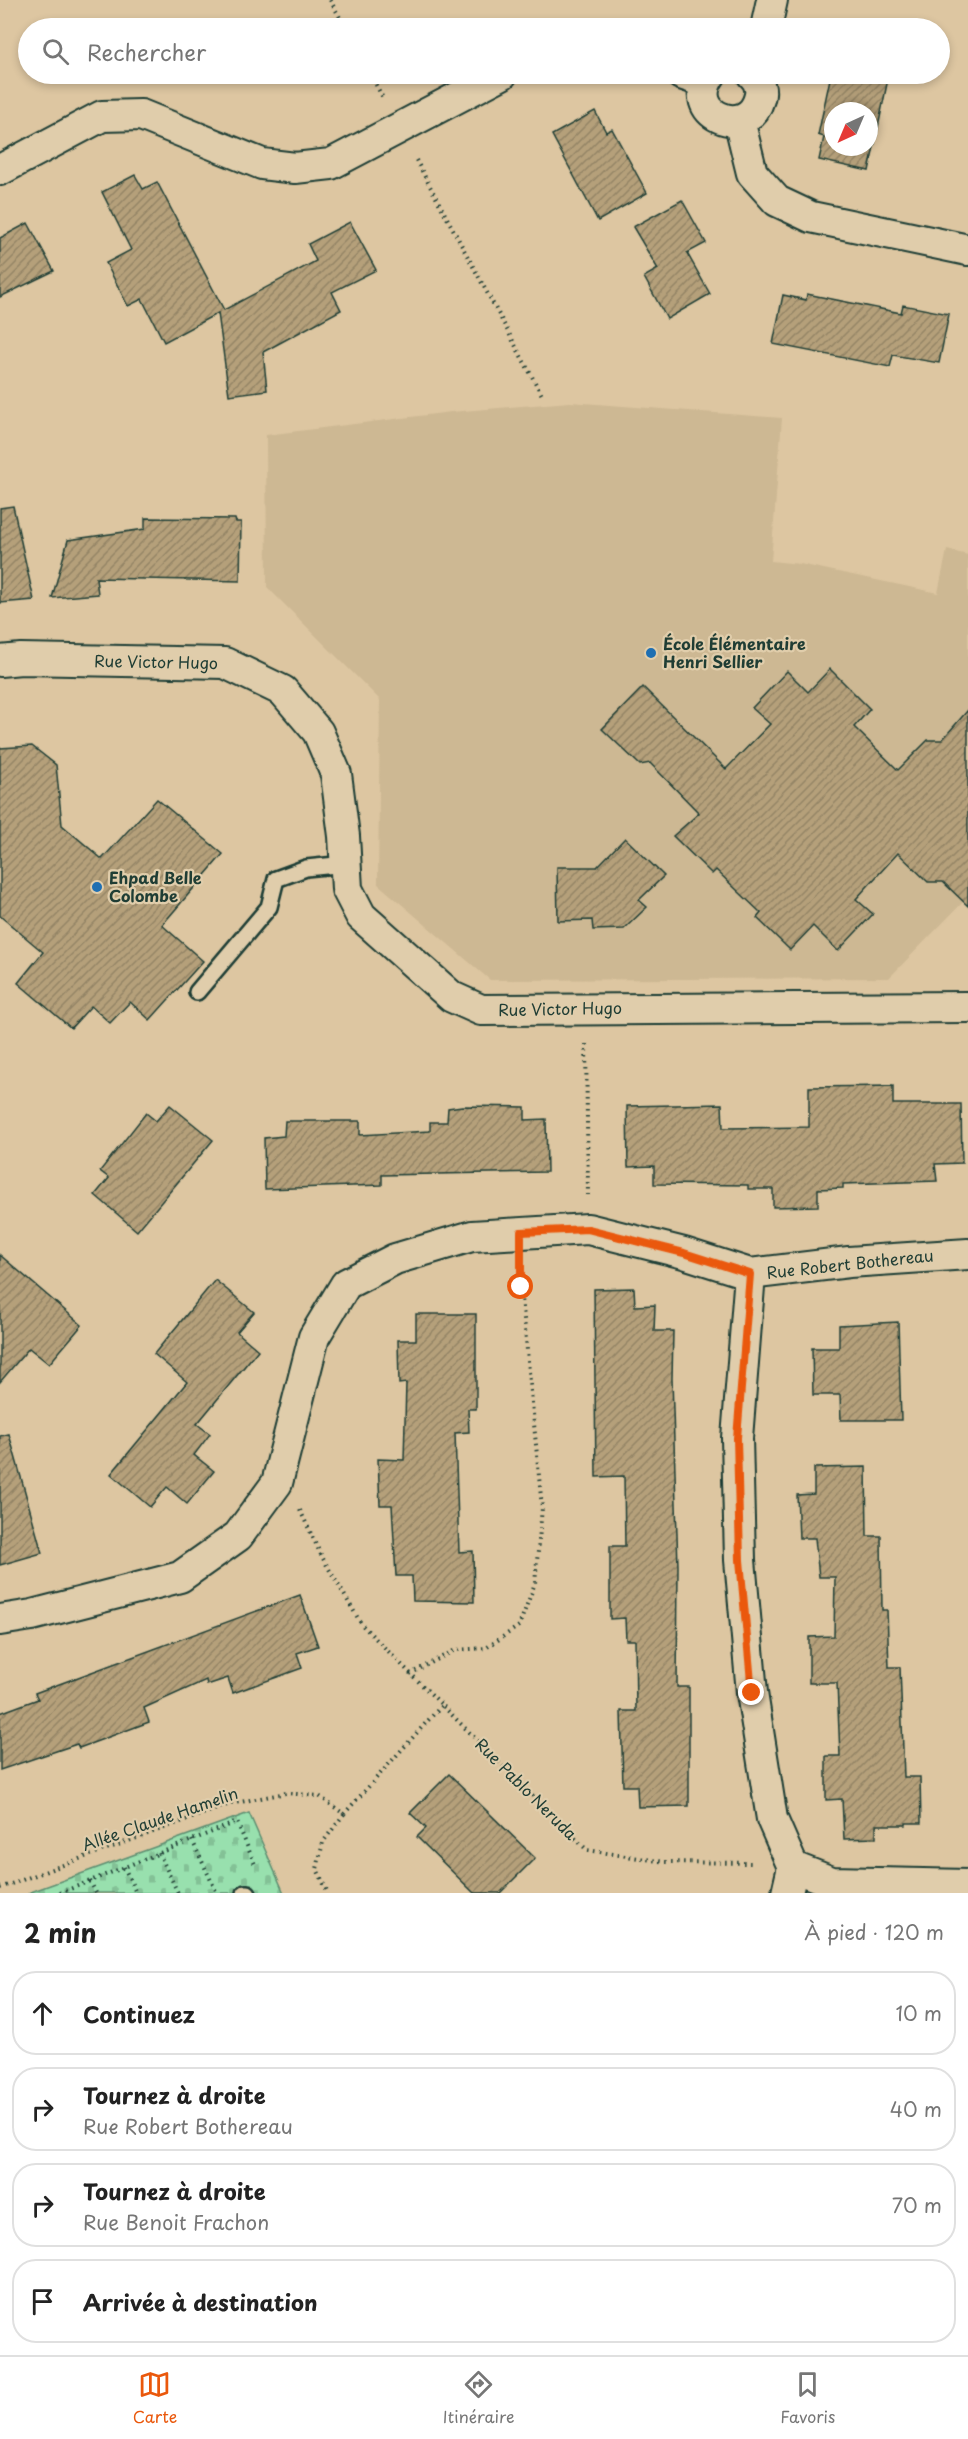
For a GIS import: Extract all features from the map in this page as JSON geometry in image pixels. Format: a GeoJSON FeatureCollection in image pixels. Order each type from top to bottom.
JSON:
{"type":"FeatureCollection","features":[{"type":"Feature","properties":{"kind":"street"},"geometry":{"type":"LineString","coordinates":[[768,18],[772,0]]}},
{"type":"Feature","properties":{"kind":"street"},"geometry":{"type":"LineString","coordinates":[[0,170],[102,116],[141,115],[262,164],[295,168],[331,164],[483,84]]}},
{"type":"Feature","properties":{"kind":"street"},"geometry":{"type":"LineString","coordinates":[[701,84],[704,100],[714,114],[721,119],[739,120],[754,111],[760,94],[757,84]]}},
{"type":"Feature","properties":{"kind":"street"},"geometry":{"type":"LineString","coordinates":[[739,120],[752,173],[777,201],[811,217],[968,250]]}},
{"type":"Feature","properties":{"kind":"street","name":"Rue Victor Hugo"},"geometry":{"type":"LineString","coordinates":[[0,661],[21,659],[225,663],[283,692],[318,732],[336,774],[347,889],[361,916],[452,997],[481,1010],[968,1007]]}},
{"type":"Feature","properties":{"kind":"street","name":"Rue Robert Bothereau"},"geometry":{"type":"LineString","coordinates":[[0,1620],[32,1615],[180,1577],[238,1536],[277,1483],[314,1337],[346,1284],[395,1259],[472,1236],[588,1229],[684,1253],[750,1274],[849,1262],[968,1254]]}},
{"type":"Feature","properties":{"kind":"street"},"geometry":{"type":"LineString","coordinates":[[750,1274],[737,1438],[740,1560],[752,1693],[772,1819],[790,1880],[968,1885]]}},
{"type":"Feature","properties":{"kind":"lane"},"geometry":{"type":"LineString","coordinates":[[197,992],[269,907],[276,879],[306,868],[346,864]]}},
{"type":"Feature","properties":{"kind":"path"},"geometry":{"type":"LineString","coordinates":[[330,0],[340,18]]}},
{"type":"Feature","properties":{"kind":"path"},"geometry":{"type":"LineString","coordinates":[[375,84],[543,398]]}},
{"type":"Feature","properties":{"kind":"path"},"geometry":{"type":"LineString","coordinates":[[586,1040],[588,1229]]}},
{"type":"Feature","properties":{"kind":"path"},"geometry":{"type":"LineString","coordinates":[[411,1674],[455,1650],[486,1648],[519,1626],[535,1583],[542,1508],[521,1287],[521,1232]]}},
{"type":"Feature","properties":{"kind":"path","name":"Rue Pablo Neruda"},"geometry":{"type":"LineString","coordinates":[[277,1483],[292,1493],[322,1557],[362,1625],[587,1850],[665,1862],[745,1862],[790,1880]]}},
{"type":"Feature","properties":{"kind":"path"},"geometry":{"type":"LineString","coordinates":[[328,1893],[317,1869],[323,1842],[442,1705]]}},
{"type":"Feature","properties":{"kind":"path","name":"Allée Claude Hamelin"},"geometry":{"type":"LineString","coordinates":[[0,1888],[230,1804],[286,1793],[319,1796],[345,1814]]}},
{"type":"Feature","properties":{"kind":"path"},"geometry":{"type":"LineString","coordinates":[[60,1893],[237,1822],[258,1871],[247,1893]]}},
{"type":"Feature","properties":{"kind":"path"},"geometry":{"type":"LineString","coordinates":[[192,1840],[217,1893]]}},
{"type":"Feature","properties":{"kind":"path"},"geometry":{"type":"LineString","coordinates":[[159,1853],[178,1893]]}},
{"type":"Feature","properties":{"kind":"path"},"geometry":{"type":"LineString","coordinates":[[124,1867],[136,1893]]}},
{"type":"Feature","properties":{"kind":"path"},"geometry":{"type":"LineString","coordinates":[[90,1881],[96,1893]]}},
{"type":"Feature","properties":{"kind":"shaded area","name":"École Élémentaire Henri Sellier"},"geometry":{"type":"Polygon","coordinates":[[[570,402],[782,418],[771,561],[800,564],[938,593],[947,550],[968,555],[968,897],[889,978],[490,980],[378,884],[380,700],[267,587],[266,435],[451,412],[570,402]]]}},
{"type":"Feature","properties":{"kind":"green space"},"geometry":{"type":"Polygon","coordinates":[[[249,1813],[284,1893],[28,1893],[249,1813]]]}},
{"type":"Feature","properties":{"kind":"building"},"geometry":{"type":"Polygon","coordinates":[[[829,84],[887,84],[878,127],[878,102],[825,102],[829,84]]]}},
{"type":"Feature","properties":{"kind":"building"},"geometry":{"type":"Polygon","coordinates":[[[824,107],[824,137],[818,135],[824,107]]]}},
{"type":"Feature","properties":{"kind":"building"},"geometry":{"type":"Polygon","coordinates":[[[595,111],[606,132],[612,129],[647,193],[598,221],[552,135],[595,111]]]}},
{"type":"Feature","properties":{"kind":"building"},"geometry":{"type":"Polygon","coordinates":[[[824,137],[824,156],[872,156],[869,171],[819,160],[824,137]]]}},
{"type":"Feature","properties":{"kind":"building"},"geometry":{"type":"Polygon","coordinates":[[[135,175],[143,189],[157,182],[224,310],[316,261],[308,244],[350,222],[376,270],[332,292],[341,310],[263,352],[267,390],[229,395],[218,313],[164,342],[142,299],[128,306],[106,263],[131,250],[102,192],[135,175]]]}},
{"type":"Feature","properties":{"kind":"building"},"geometry":{"type":"Polygon","coordinates":[[[682,200],[706,243],[687,253],[710,294],[667,319],[644,277],[658,269],[633,227],[682,200]]]}},
{"type":"Feature","properties":{"kind":"building"},"geometry":{"type":"Polygon","coordinates":[[[28,223],[54,271],[0,297],[0,238],[28,223]]]}},
{"type":"Feature","properties":{"kind":"building"},"geometry":{"type":"Polygon","coordinates":[[[807,294],[901,313],[903,305],[949,314],[939,363],[893,355],[890,367],[773,344],[783,295],[806,300],[807,294]]]}},
{"type":"Feature","properties":{"kind":"building"},"geometry":{"type":"Polygon","coordinates":[[[13,506],[34,600],[0,603],[0,508],[13,506]]]}},
{"type":"Feature","properties":{"kind":"building"},"geometry":{"type":"Polygon","coordinates":[[[145,518],[235,519],[236,522],[241,522],[240,581],[96,578],[98,594],[52,598],[68,540],[145,529],[145,518]]]}},
{"type":"Feature","properties":{"kind":"building"},"geometry":{"type":"Polygon","coordinates":[[[830,669],[870,709],[854,727],[898,770],[928,740],[942,740],[968,710],[968,906],[943,882],[928,882],[898,853],[856,899],[873,914],[838,951],[813,926],[790,950],[757,918],[761,913],[716,870],[712,874],[673,836],[699,813],[650,763],[640,765],[602,729],[643,687],[726,769],[770,724],[752,708],[787,671],[808,692],[830,669]]]}},
{"type":"Feature","properties":{"kind":"building","name":"Ehpad Belle Colombe"},"geometry":{"type":"Polygon","coordinates":[[[32,746],[56,765],[62,825],[102,859],[157,799],[223,854],[162,925],[203,961],[150,1020],[130,1002],[110,1023],[91,1006],[71,1028],[18,983],[43,952],[0,916],[0,748],[32,746]]]}},
{"type":"Feature","properties":{"kind":"building"},"geometry":{"type":"Polygon","coordinates":[[[625,838],[664,876],[639,900],[647,907],[624,929],[593,930],[592,920],[558,921],[557,867],[597,867],[625,838]]]}},
{"type":"Feature","properties":{"kind":"building"},"geometry":{"type":"Polygon","coordinates":[[[893,1086],[893,1104],[961,1104],[962,1163],[935,1164],[937,1181],[843,1184],[843,1188],[818,1189],[818,1206],[773,1207],[773,1189],[748,1189],[748,1185],[654,1184],[654,1166],[628,1167],[627,1106],[722,1104],[723,1128],[809,1127],[809,1087],[893,1086]]]}},
{"type":"Feature","properties":{"kind":"building"},"geometry":{"type":"Polygon","coordinates":[[[170,1105],[213,1140],[137,1231],[95,1195],[109,1178],[100,1171],[146,1113],[156,1121],[170,1105]]]}},
{"type":"Feature","properties":{"kind":"building"},"geometry":{"type":"Polygon","coordinates":[[[462,1106],[525,1107],[525,1120],[546,1119],[547,1172],[382,1175],[382,1185],[265,1189],[264,1138],[284,1136],[285,1121],[360,1121],[360,1135],[430,1131],[430,1122],[447,1122],[448,1108],[462,1106]]]}},
{"type":"Feature","properties":{"kind":"building"},"geometry":{"type":"Polygon","coordinates":[[[0,1255],[82,1325],[49,1364],[29,1348],[0,1382],[0,1255]]]}},
{"type":"Feature","properties":{"kind":"building"},"geometry":{"type":"Polygon","coordinates":[[[215,1280],[254,1312],[237,1332],[258,1350],[197,1424],[210,1434],[194,1455],[214,1471],[187,1504],[167,1487],[150,1507],[111,1474],[187,1382],[154,1354],[215,1280]]]}},
{"type":"Feature","properties":{"kind":"building"},"geometry":{"type":"Polygon","coordinates":[[[634,1288],[635,1306],[655,1305],[654,1331],[673,1331],[672,1379],[678,1566],[677,1687],[689,1687],[689,1806],[638,1807],[637,1786],[623,1786],[621,1711],[636,1711],[635,1640],[626,1640],[625,1618],[610,1619],[610,1546],[625,1546],[624,1476],[596,1477],[594,1289],[634,1288]]]}},
{"type":"Feature","properties":{"kind":"building"},"geometry":{"type":"Polygon","coordinates":[[[416,1314],[476,1314],[476,1409],[468,1409],[469,1432],[455,1433],[459,1552],[473,1551],[474,1602],[413,1601],[412,1576],[396,1576],[392,1505],[380,1505],[378,1459],[404,1460],[406,1383],[399,1384],[398,1340],[416,1340],[416,1314]]]}},
{"type":"Feature","properties":{"kind":"building"},"geometry":{"type":"Polygon","coordinates":[[[898,1322],[901,1420],[841,1420],[840,1395],[813,1395],[812,1348],[839,1348],[839,1325],[898,1322]]]}},
{"type":"Feature","properties":{"kind":"building"},"geometry":{"type":"Polygon","coordinates":[[[9,1434],[42,1553],[0,1565],[0,1436],[9,1434]]]}},
{"type":"Feature","properties":{"kind":"building"},"geometry":{"type":"Polygon","coordinates":[[[866,1467],[867,1536],[881,1536],[882,1610],[887,1610],[889,1667],[900,1667],[904,1777],[920,1777],[921,1823],[876,1825],[876,1838],[844,1839],[842,1799],[826,1800],[826,1756],[840,1756],[837,1683],[809,1683],[809,1637],[834,1636],[835,1577],[819,1577],[815,1538],[799,1538],[797,1495],[814,1494],[814,1468],[866,1467]]]}},
{"type":"Feature","properties":{"kind":"building"},"geometry":{"type":"Polygon","coordinates":[[[300,1595],[318,1646],[297,1653],[302,1668],[233,1693],[228,1678],[207,1685],[206,1680],[144,1708],[149,1722],[79,1748],[77,1744],[0,1770],[0,1713],[38,1699],[35,1693],[300,1595]]]}},
{"type":"Feature","properties":{"kind":"building"},"geometry":{"type":"Polygon","coordinates":[[[449,1774],[535,1858],[500,1893],[474,1893],[417,1837],[426,1828],[410,1813],[449,1774]]]}},
{"type":"Feature","properties":{"kind":"place","name":"École Élémentaire Henri Sellier"},"geometry":{"type":"Point","coordinates":[651,653]}},
{"type":"Feature","properties":{"kind":"place","name":"Ehpad Belle Colombe"},"geometry":{"type":"Point","coordinates":[97,887]}},
{"type":"Feature","properties":{"kind":"route"},"geometry":{"type":"LineString","coordinates":[[521,1287],[521,1232],[588,1229],[684,1253],[750,1274],[737,1438],[740,1560],[752,1693]]}}]}
